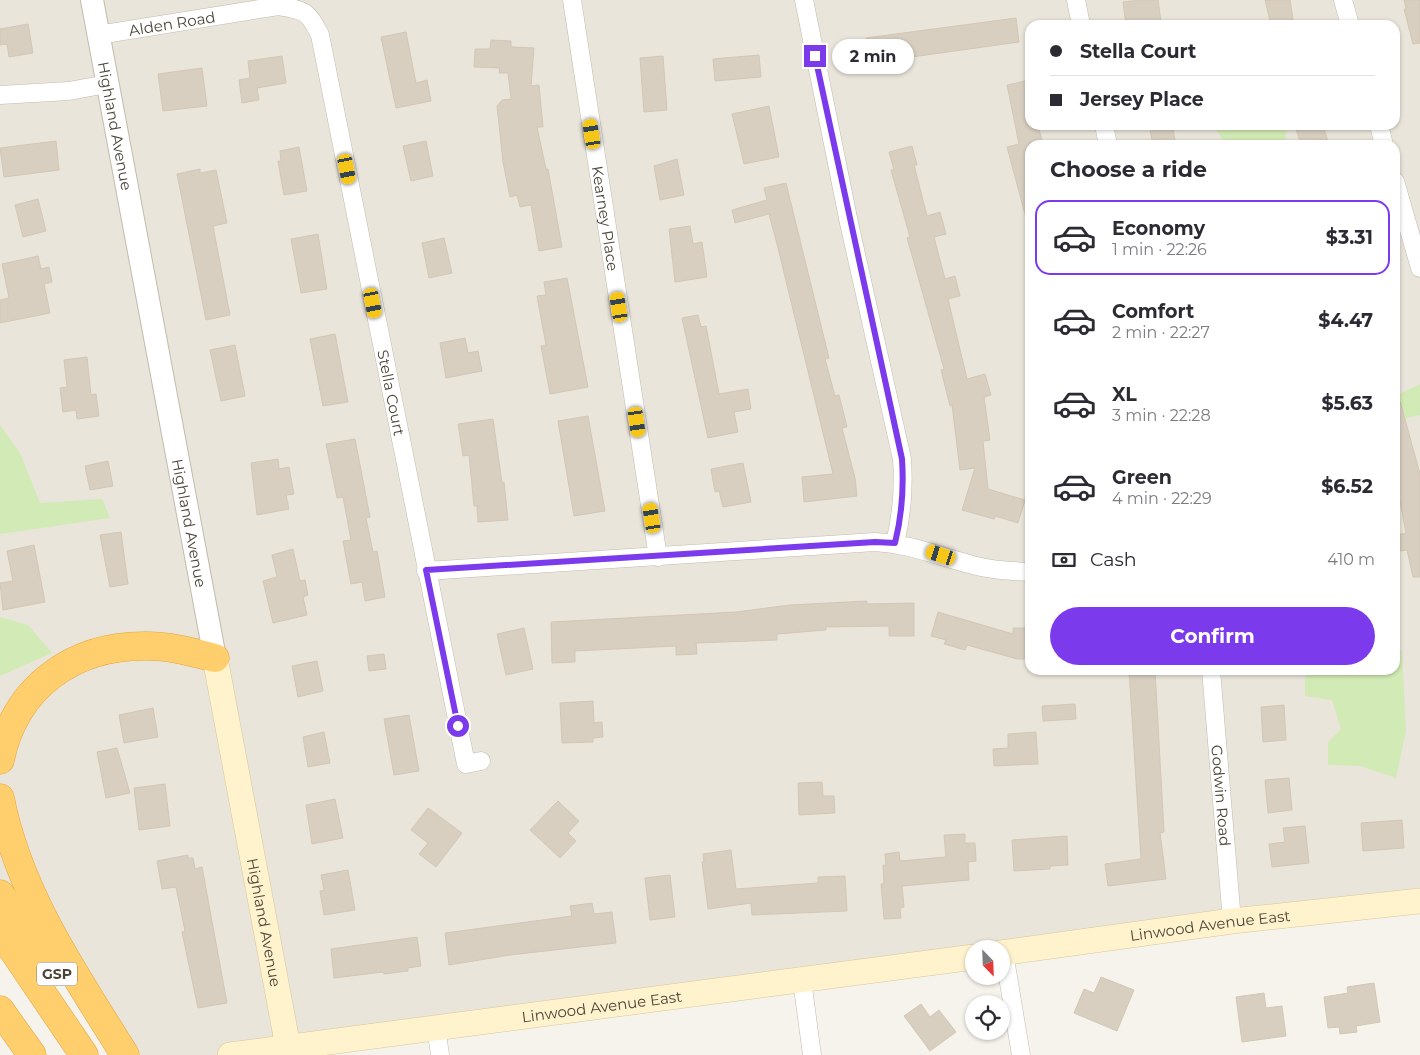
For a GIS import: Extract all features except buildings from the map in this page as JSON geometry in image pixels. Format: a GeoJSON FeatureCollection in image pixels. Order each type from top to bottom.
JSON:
{"type":"FeatureCollection","features":[{"type":"Feature","properties":{"kind":"highway"},"geometry":{"type":"LineString","coordinates":[[0,760],[10,726],[21,708],[45,680],[75,659],[109,648],[148,646],[185,650],[215,658]]}},
{"type":"Feature","properties":{"kind":"highway"},"geometry":{"type":"LineString","coordinates":[[0,798],[19,866],[45,924],[125,1055]]}},
{"type":"Feature","properties":{"kind":"highway","name":"GSP"},"geometry":{"type":"LineString","coordinates":[[0,894],[113,1055]]}},
{"type":"Feature","properties":{"kind":"highway","name":"GSP"},"geometry":{"type":"LineString","coordinates":[[0,931],[84,1055]]}},
{"type":"Feature","properties":{"kind":"highway"},"geometry":{"type":"LineString","coordinates":[[0,1010],[32,1055]]}},
{"type":"Feature","properties":{"kind":"main road","name":"Highland Avenue"},"geometry":{"type":"LineString","coordinates":[[215,658],[288,1047]]}},
{"type":"Feature","properties":{"kind":"main road","name":"Linwood Avenue East"},"geometry":{"type":"LineString","coordinates":[[1010,952],[1232,921],[1420,901]]}},
{"type":"Feature","properties":{"kind":"main road","name":"Linwood Avenue East"},"geometry":{"type":"LineString","coordinates":[[230,1055],[965,958]]}},
{"type":"Feature","properties":{"kind":"street","name":"Highland Avenue"},"geometry":{"type":"LineString","coordinates":[[92,0],[215,658]]}},
{"type":"Feature","properties":{"kind":"street","name":"Kearney Place"},"geometry":{"type":"LineString","coordinates":[[572,0],[658,557]]}},
{"type":"Feature","properties":{"kind":"street"},"geometry":{"type":"LineString","coordinates":[[804,0],[849,223],[902,459],[904,488],[901,521],[895,543]]}},
{"type":"Feature","properties":{"kind":"street"},"geometry":{"type":"LineString","coordinates":[[1076,0],[1080,20]]}},
{"type":"Feature","properties":{"kind":"street"},"geometry":{"type":"LineString","coordinates":[[1343,0],[1349,20]]}},
{"type":"Feature","properties":{"kind":"street","name":"Alden Road"},"geometry":{"type":"LineString","coordinates":[[98,35],[278,6],[304,12]]}},
{"type":"Feature","properties":{"kind":"street","name":"Stella Court"},"geometry":{"type":"LineString","coordinates":[[304,12],[314,22],[320,35],[466,764],[482,761]]}},
{"type":"Feature","properties":{"kind":"street"},"geometry":{"type":"LineString","coordinates":[[0,95],[52,92],[107,84]]}},
{"type":"Feature","properties":{"kind":"street"},"geometry":{"type":"LineString","coordinates":[[1400,198],[1420,268]]}},
{"type":"Feature","properties":{"kind":"street"},"geometry":{"type":"LineString","coordinates":[[426,570],[875,542],[911,546],[970,565],[1002,571],[1025,572]]}},
{"type":"Feature","properties":{"kind":"street","name":"Godwin Road"},"geometry":{"type":"LineString","coordinates":[[1211,675],[1232,921]]}},
{"type":"Feature","properties":{"kind":"street"},"geometry":{"type":"LineString","coordinates":[[802,980],[812,1055]]}},
{"type":"Feature","properties":{"kind":"street"},"geometry":{"type":"LineString","coordinates":[[1008,985],[1021,1055]]}},
{"type":"Feature","properties":{"kind":"street"},"geometry":{"type":"LineString","coordinates":[[436,1027],[440,1055]]}},
{"type":"Feature","properties":{"kind":"shaded area"},"geometry":{"type":"Polygon","coordinates":[[[0,0],[1420,0],[1420,901],[1010,948],[1010,940],[965,940],[965,950],[230,1055],[130,1055],[0,894],[0,0]]]}},
{"type":"Feature","properties":{"kind":"green space"},"geometry":{"type":"Polygon","coordinates":[[[1216,130],[1287,130],[1286,140],[1223,140],[1216,130]]]}},
{"type":"Feature","properties":{"kind":"green space"},"geometry":{"type":"Polygon","coordinates":[[[1420,384],[1420,415],[1400,420],[1400,394],[1420,384]]]}},
{"type":"Feature","properties":{"kind":"green space"},"geometry":{"type":"Polygon","coordinates":[[[0,425],[20,453],[40,503],[102,499],[110,518],[0,534],[0,425]]]}},
{"type":"Feature","properties":{"kind":"green space"},"geometry":{"type":"Polygon","coordinates":[[[0,617],[28,625],[52,653],[0,676],[0,617]]]}},
{"type":"Feature","properties":{"kind":"green space"},"geometry":{"type":"Polygon","coordinates":[[[1400,651],[1402,651],[1406,731],[1396,778],[1360,766],[1328,765],[1328,742],[1341,729],[1332,700],[1305,696],[1305,677],[1307,675],[1400,675],[1400,651]]]}},
{"type":"Feature","properties":{"kind":"route"},"geometry":{"type":"LineString","coordinates":[[458,726],[426,570],[845,546],[875,542],[895,543],[901,521],[904,488],[902,459],[849,223],[815,56]]}}]}
